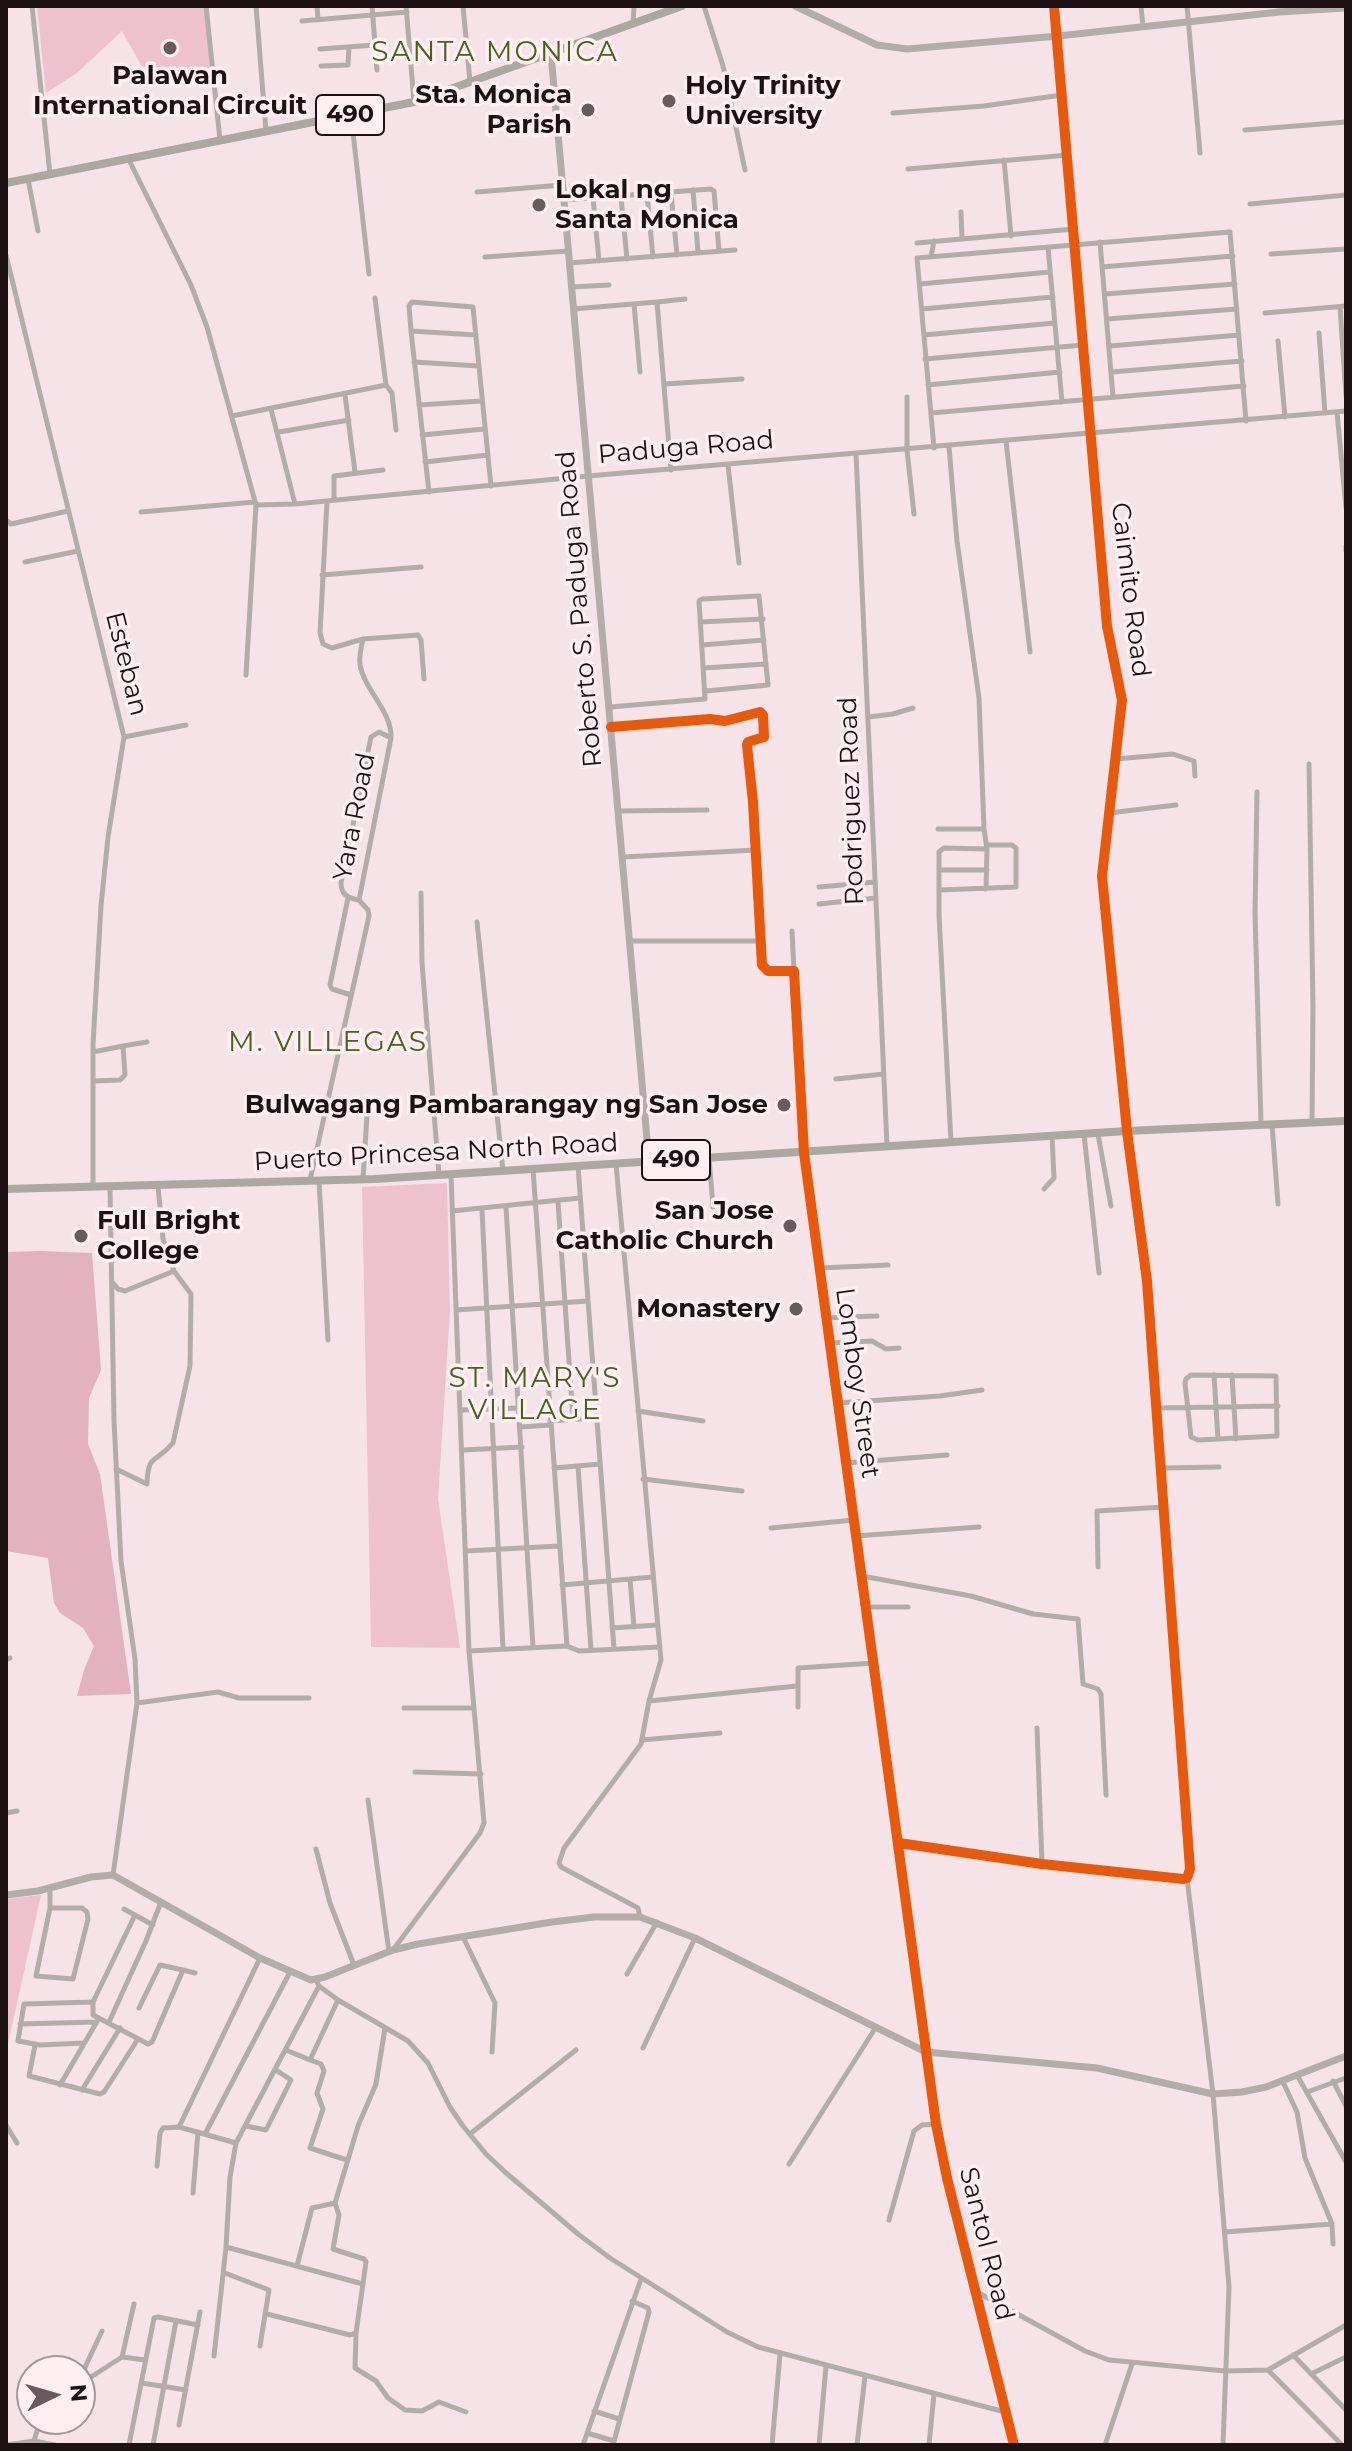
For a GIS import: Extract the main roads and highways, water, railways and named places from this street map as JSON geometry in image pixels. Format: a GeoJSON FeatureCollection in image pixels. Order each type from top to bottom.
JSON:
{"type":"FeatureCollection","features":[{"type":"Feature","properties":{"kind":"main road","name":"490"},"geometry":{"type":"LineString","coordinates":[[6,183],[414,102],[682,6]]}},
{"type":"Feature","properties":{"kind":"main road","name":"Puerto Princesa North Road"},"geometry":{"type":"LineString","coordinates":[[6,1189],[451,1175],[1084,1133],[1346,1121]]}},
{"type":"Feature","properties":{"kind":"place","name":"Palawan International Circuit"},"geometry":{"type":"Point","coordinates":[170,48]}},
{"type":"Feature","properties":{"kind":"place","name":"Holy Trinity University"},"geometry":{"type":"Point","coordinates":[669,101]}},
{"type":"Feature","properties":{"kind":"place","name":"Sta. Monica Parish"},"geometry":{"type":"Point","coordinates":[588,110]}},
{"type":"Feature","properties":{"kind":"place","name":"Lokal ng Santa Monica"},"geometry":{"type":"Point","coordinates":[539,205]}},
{"type":"Feature","properties":{"kind":"place","name":"Bulwagang Pambarangay ng San Jose"},"geometry":{"type":"Point","coordinates":[784,1105]}},
{"type":"Feature","properties":{"kind":"place","name":"San Jose Catholic Church"},"geometry":{"type":"Point","coordinates":[790,1226]}},
{"type":"Feature","properties":{"kind":"place","name":"Full Bright College"},"geometry":{"type":"Point","coordinates":[81,1236]}},
{"type":"Feature","properties":{"kind":"place","name":"Monastery"},"geometry":{"type":"Point","coordinates":[796,1309]}},
{"type":"Feature","properties":{"kind":"district","name":"SANTA MONICA"},"geometry":{"type":"Point","coordinates":[495,53]}},
{"type":"Feature","properties":{"kind":"district","name":"M. VILLEGAS"},"geometry":{"type":"Point","coordinates":[328,1043]}},
{"type":"Feature","properties":{"kind":"district","name":"ST. MARY'S VILLAGE"},"geometry":{"type":"Point","coordinates":[535,1395]}}]}
